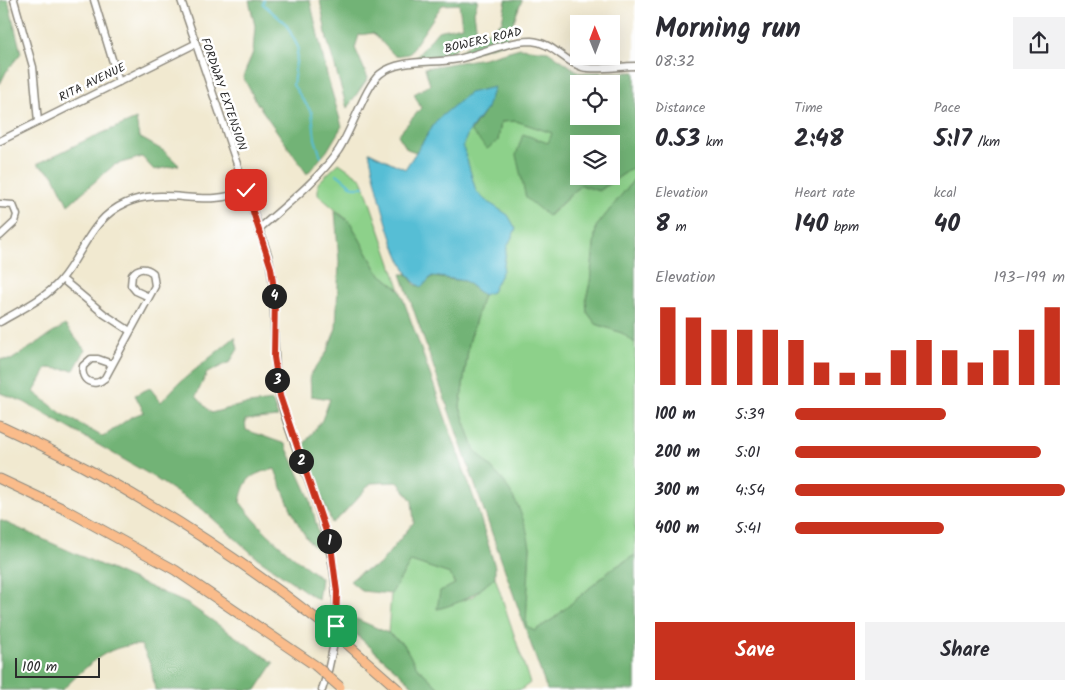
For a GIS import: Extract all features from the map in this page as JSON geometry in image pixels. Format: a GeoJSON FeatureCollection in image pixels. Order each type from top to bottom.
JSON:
{"type":"FeatureCollection","features":[{"type":"Feature","properties":{"kind":"highway"},"geometry":{"type":"LineString","coordinates":[[0,426],[92,471],[175,519],[254,572],[322,623],[399,690]]}},
{"type":"Feature","properties":{"kind":"highway"},"geometry":{"type":"LineString","coordinates":[[0,479],[66,510],[175,570],[316,666],[342,688]]}},
{"type":"Feature","properties":{"kind":"street"},"geometry":{"type":"LineString","coordinates":[[14,0],[32,67],[38,122]]}},
{"type":"Feature","properties":{"kind":"street"},"geometry":{"type":"LineString","coordinates":[[94,0],[119,82]]}},
{"type":"Feature","properties":{"kind":"street","name":"FORDWAY EXTENSION"},"geometry":{"type":"LineString","coordinates":[[181,0],[260,228],[274,284],[274,357],[280,396],[327,534],[335,572],[336,626],[331,658],[322,690]]}},
{"type":"Feature","properties":{"kind":"street","name":"BOWERS ROAD"},"geometry":{"type":"LineString","coordinates":[[260,228],[321,174],[340,147],[374,80],[390,69],[414,63],[456,59],[518,42],[532,41],[549,46],[570,61],[583,67],[635,66]]}},
{"type":"Feature","properties":{"kind":"street","name":"RITA AVENUE"},"geometry":{"type":"LineString","coordinates":[[0,141],[195,44]]}},
{"type":"Feature","properties":{"kind":"street"},"geometry":{"type":"LineString","coordinates":[[0,322],[44,295],[62,279],[95,227],[109,213],[126,203],[156,195],[218,199],[246,190]]}},
{"type":"Feature","properties":{"kind":"street"},"geometry":{"type":"LineString","coordinates":[[0,204],[10,204],[17,215],[15,222],[0,234]]}},
{"type":"Feature","properties":{"kind":"street"},"geometry":{"type":"LineString","coordinates":[[112,364],[96,358],[91,359],[83,366],[83,374],[88,381],[98,383],[105,378],[154,286],[155,278],[149,270],[138,269],[132,275],[131,285],[136,291],[148,297]]}},
{"type":"Feature","properties":{"kind":"street"},"geometry":{"type":"LineString","coordinates":[[62,279],[104,314],[130,331]]}},
{"type":"Feature","properties":{"kind":"green space"},"geometry":{"type":"Polygon","coordinates":[[[0,0],[8,0],[21,53],[6,72],[0,84],[0,0]]]}},
{"type":"Feature","properties":{"kind":"green space"},"geometry":{"type":"Polygon","coordinates":[[[249,0],[310,0],[328,79],[342,126],[327,151],[307,174],[257,103],[243,77],[253,52],[255,26],[249,0]]]}},
{"type":"Feature","properties":{"kind":"green space"},"geometry":{"type":"Polygon","coordinates":[[[320,0],[478,0],[474,12],[477,33],[460,44],[446,57],[413,61],[438,31],[462,26],[459,4],[442,5],[409,54],[395,56],[373,33],[359,35],[355,48],[368,78],[347,108],[327,39],[320,0]]]}},
{"type":"Feature","properties":{"kind":"green space"},"geometry":{"type":"Polygon","coordinates":[[[506,0],[522,0],[505,43],[459,55],[460,51],[502,22],[506,0]]]}},
{"type":"Feature","properties":{"kind":"green space"},"geometry":{"type":"Polygon","coordinates":[[[520,48],[548,51],[580,73],[635,72],[635,166],[620,176],[620,135],[570,135],[570,185],[581,185],[548,216],[526,198],[516,155],[523,134],[548,143],[552,133],[516,121],[501,122],[498,141],[487,149],[471,131],[487,108],[437,120],[416,152],[407,149],[398,135],[421,108],[414,94],[430,85],[425,68],[484,58],[520,48]]]}},
{"type":"Feature","properties":{"kind":"green space"},"geometry":{"type":"Polygon","coordinates":[[[487,108],[471,131],[498,141],[501,122],[516,121],[552,133],[549,144],[549,216],[581,185],[599,191],[608,185],[620,185],[620,176],[635,166],[635,178],[596,227],[590,283],[586,299],[587,312],[596,324],[622,333],[635,343],[635,555],[612,569],[553,619],[534,631],[525,625],[530,547],[505,483],[474,449],[460,407],[469,343],[483,295],[464,281],[432,277],[422,287],[407,274],[393,242],[369,152],[405,169],[437,120],[487,108]]]}},
{"type":"Feature","properties":{"kind":"green space"},"geometry":{"type":"Polygon","coordinates":[[[136,119],[139,137],[164,151],[179,165],[154,170],[142,157],[114,165],[68,205],[53,174],[37,164],[86,140],[136,119]]]}},
{"type":"Feature","properties":{"kind":"green space"},"geometry":{"type":"Polygon","coordinates":[[[339,163],[362,179],[400,290],[378,272],[350,222],[318,195],[318,183],[339,163]]]}},
{"type":"Feature","properties":{"kind":"green space"},"geometry":{"type":"Polygon","coordinates":[[[635,178],[635,343],[622,333],[596,324],[587,312],[586,299],[590,283],[596,227],[635,178]]]}},
{"type":"Feature","properties":{"kind":"green space"},"geometry":{"type":"Polygon","coordinates":[[[581,185],[608,185],[599,191],[581,185]]]}},
{"type":"Feature","properties":{"kind":"green space"},"geometry":{"type":"Polygon","coordinates":[[[335,211],[350,222],[378,272],[400,290],[477,507],[495,567],[495,577],[468,597],[446,607],[437,609],[440,591],[455,584],[450,574],[411,561],[391,594],[362,591],[350,581],[360,573],[379,565],[414,522],[412,501],[398,482],[371,483],[341,516],[332,523],[302,447],[322,420],[330,399],[311,396],[310,375],[327,352],[336,328],[339,262],[335,211]]]}},
{"type":"Feature","properties":{"kind":"green space"},"geometry":{"type":"Polygon","coordinates":[[[401,274],[407,274],[415,285],[420,286],[432,277],[465,281],[483,295],[469,343],[460,407],[474,449],[505,483],[518,506],[526,527],[530,547],[526,625],[534,631],[553,619],[612,569],[635,555],[635,690],[547,690],[401,274]]]}},
{"type":"Feature","properties":{"kind":"green space"},"geometry":{"type":"Polygon","coordinates":[[[65,325],[85,350],[74,370],[47,368],[34,392],[61,413],[103,437],[131,417],[144,412],[135,395],[150,388],[161,402],[179,383],[235,337],[238,349],[230,362],[207,373],[196,396],[211,413],[242,405],[272,401],[278,417],[245,420],[246,430],[285,444],[310,499],[323,552],[315,548],[301,529],[275,469],[250,478],[244,487],[240,502],[258,524],[278,543],[321,578],[318,600],[256,557],[202,509],[147,473],[24,402],[0,393],[0,359],[11,360],[65,325]]]}},
{"type":"Feature","properties":{"kind":"green space"},"geometry":{"type":"Polygon","coordinates":[[[0,520],[188,604],[274,663],[256,690],[155,690],[151,665],[141,645],[128,646],[117,648],[88,665],[62,690],[0,690],[0,520]]]}},
{"type":"Feature","properties":{"kind":"green space"},"geometry":{"type":"Polygon","coordinates":[[[411,561],[450,574],[455,585],[440,591],[438,609],[472,597],[495,577],[530,683],[521,690],[441,690],[416,666],[404,645],[388,633],[391,594],[411,561]]]}},
{"type":"Feature","properties":{"kind":"green space"},"geometry":{"type":"Polygon","coordinates":[[[352,617],[388,633],[404,645],[416,666],[441,690],[418,690],[350,629],[352,617]]]}},
{"type":"Feature","properties":{"kind":"water"},"geometry":{"type":"Polygon","coordinates":[[[494,87],[487,108],[468,133],[463,146],[476,191],[485,200],[508,215],[516,229],[507,247],[503,270],[492,292],[483,295],[465,281],[432,276],[422,287],[413,280],[404,267],[395,248],[369,152],[405,169],[437,120],[469,93],[494,87]]]}},
{"type":"Feature","properties":{"kind":"waterway"},"geometry":{"type":"LineString","coordinates":[[264,0],[263,4],[286,24],[298,47],[293,85],[312,113],[315,139],[321,157]]}},
{"type":"Feature","properties":{"kind":"waterway"},"geometry":{"type":"LineString","coordinates":[[337,174],[353,187],[364,187]]}},
{"type":"Feature","properties":{"kind":"route"},"geometry":{"type":"LineString","coordinates":[[246,190],[260,228],[274,284],[274,357],[280,396],[293,441],[331,546],[337,592],[336,626]]}}]}
